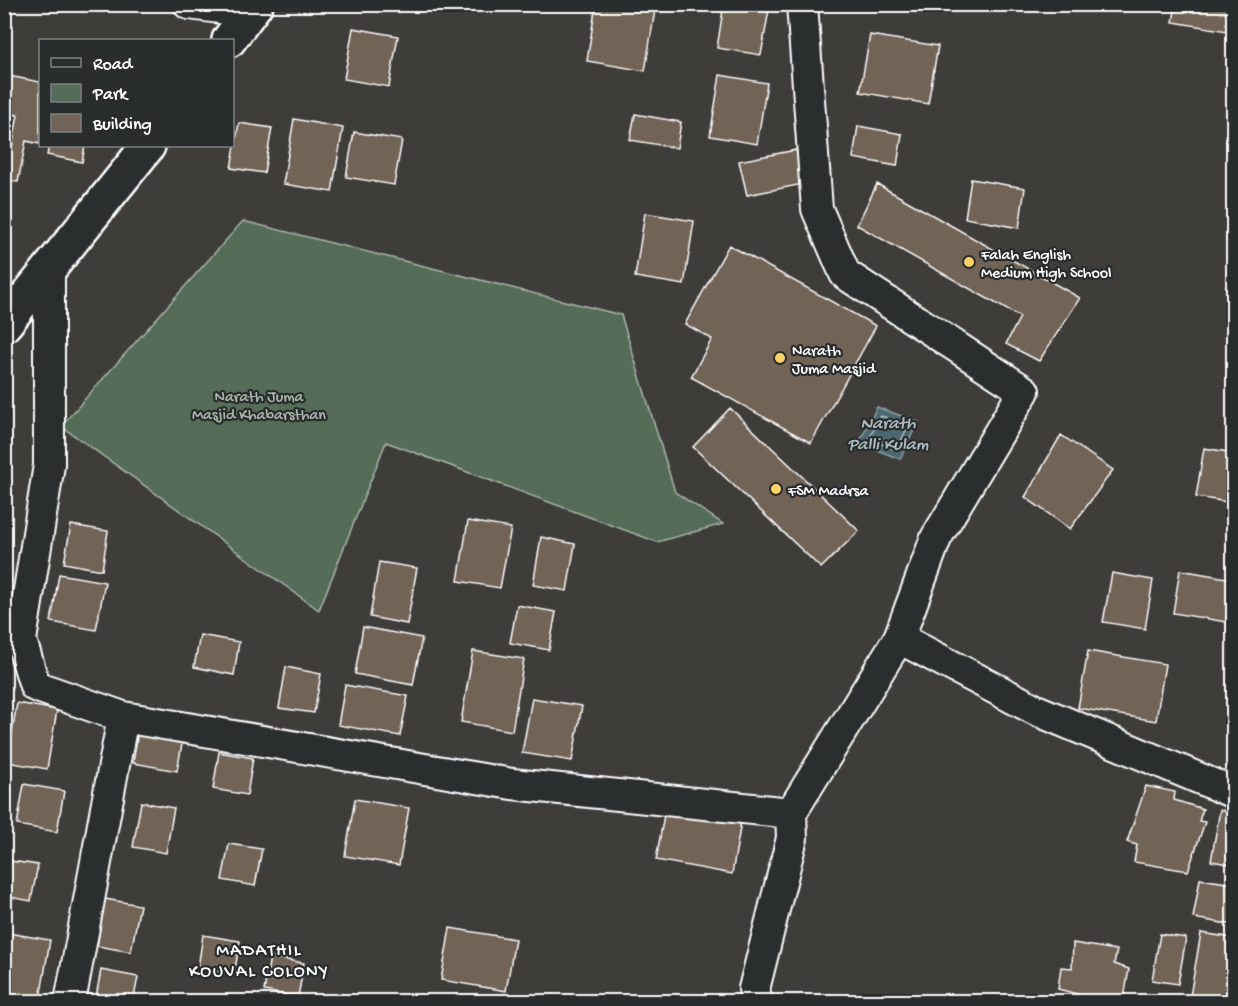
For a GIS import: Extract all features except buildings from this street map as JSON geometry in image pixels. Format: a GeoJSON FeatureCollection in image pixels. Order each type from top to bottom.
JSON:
{"type":"FeatureCollection","features":[{"type":"Feature","properties":{"kind":"main road"},"geometry":{"type":"LineString","coordinates":[[230,39],[254,8]]}},
{"type":"Feature","properties":{"kind":"main road"},"geometry":{"type":"LineString","coordinates":[[4,325],[147,147]]}},
{"type":"Feature","properties":{"kind":"street"},"geometry":{"type":"LineString","coordinates":[[189,4],[254,8]]}},
{"type":"Feature","properties":{"kind":"street"},"geometry":{"type":"LineString","coordinates":[[757,1002],[754,989],[792,838],[791,813],[899,638],[936,538],[1024,391],[844,274],[817,209],[802,4]]}},
{"type":"Feature","properties":{"kind":"street"},"geometry":{"type":"LineString","coordinates":[[50,270],[49,465],[21,640],[35,686],[123,717],[512,784],[791,813]]}},
{"type":"Feature","properties":{"kind":"street"},"geometry":{"type":"LineString","coordinates":[[899,638],[1036,710],[1233,793]]}},
{"type":"Feature","properties":{"kind":"street"},"geometry":{"type":"LineString","coordinates":[[70,1002],[123,717]]}},
{"type":"Feature","properties":{"kind":"green space","name":"Narath Juma Masjid Khabarsthan"},"geometry":{"type":"Polygon","coordinates":[[[243,221],[621,315],[675,492],[723,524],[657,542],[386,442],[319,610],[61,426],[243,221]]]}},
{"type":"Feature","properties":{"kind":"water","name":"Narath Palli Kulam"},"geometry":{"type":"Polygon","coordinates":[[[877,407],[918,422],[900,459],[859,443],[877,407]]]}},
{"type":"Feature","properties":{"kind":"place","name":"Falah English Medium High School"},"geometry":{"type":"Point","coordinates":[969,262]}},
{"type":"Feature","properties":{"kind":"place","name":"Narath Juma Masjid"},"geometry":{"type":"Point","coordinates":[780,358]}},
{"type":"Feature","properties":{"kind":"place","name":"FSM Madrsa"},"geometry":{"type":"Point","coordinates":[776,489]}},
{"type":"Feature","properties":{"kind":"district","name":"MADATHIL KOUVAL COLONY"},"geometry":{"type":"Point","coordinates":[259,959]}}]}
